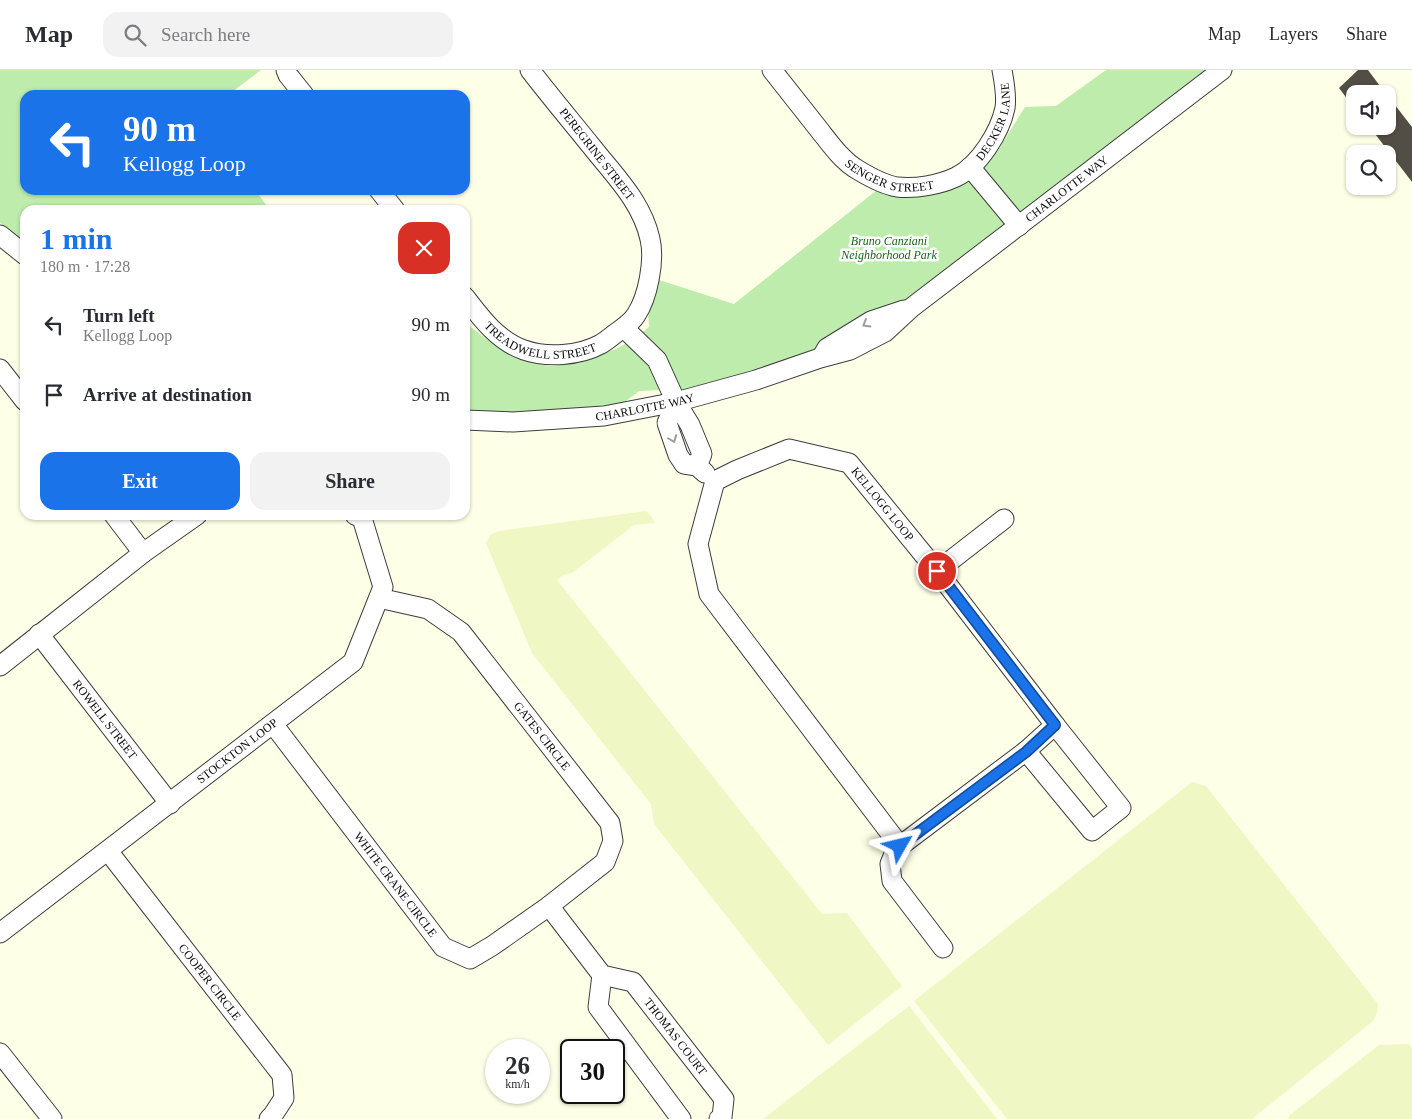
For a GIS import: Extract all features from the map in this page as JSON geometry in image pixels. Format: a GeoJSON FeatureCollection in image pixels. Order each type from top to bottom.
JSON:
{"type":"FeatureCollection","features":[{"type":"Feature","properties":{"kind":"street"},"geometry":{"type":"LineString","coordinates":[[286,70],[300,90]]}},
{"type":"Feature","properties":{"kind":"street","name":"PEREGRINE STREET"},"geometry":{"type":"LineString","coordinates":[[530,70],[629,193],[643,217],[650,240],[652,266],[644,298],[636,316],[624,328]]}},
{"type":"Feature","properties":{"kind":"street","name":"SENGER STREET"},"geometry":{"type":"LineString","coordinates":[[772,70],[836,151],[857,170],[877,180],[896,187],[937,184],[957,176],[970,167]]}},
{"type":"Feature","properties":{"kind":"street","name":"DECKER LANE"},"geometry":{"type":"LineString","coordinates":[[970,167],[988,149],[999,126],[1005,106],[1002,70]]}},
{"type":"Feature","properties":{"kind":"street","name":"CHARLOTTE WAY"},"geometry":{"type":"LineString","coordinates":[[470,420],[513,422],[604,416],[676,402],[756,380],[850,350],[884,332],[911,308],[1222,70]]}},
{"type":"Feature","properties":{"kind":"street"},"geometry":{"type":"LineString","coordinates":[[970,167],[1019,226]]}},
{"type":"Feature","properties":{"kind":"street"},"geometry":{"type":"LineString","coordinates":[[0,235],[20,251]]}},
{"type":"Feature","properties":{"kind":"street","name":"TREADWELL STREET"},"geometry":{"type":"LineString","coordinates":[[470,304],[484,322],[504,340],[523,350],[546,355],[567,354],[586,350],[600,344],[624,328]]}},
{"type":"Feature","properties":{"kind":"street"},"geometry":{"type":"LineString","coordinates":[[624,328],[657,360],[676,402],[690,424],[702,454],[697,466]]}},
{"type":"Feature","properties":{"kind":"street"},"geometry":{"type":"LineString","coordinates":[[0,369],[20,395]]}},
{"type":"Feature","properties":{"kind":"street"},"geometry":{"type":"LineString","coordinates":[[676,402],[666,423],[678,455],[684,464],[697,466],[715,481],[698,544],[709,594],[900,846]]}},
{"type":"Feature","properties":{"kind":"street","name":"KELLOGG LOOP"},"geometry":{"type":"LineString","coordinates":[[715,481],[789,449],[849,463],[937,571],[1121,808],[1092,831],[1026,752]]}},
{"type":"Feature","properties":{"kind":"street"},"geometry":{"type":"LineString","coordinates":[[937,571],[1004,519]]}},
{"type":"Feature","properties":{"kind":"street"},"geometry":{"type":"LineString","coordinates":[[118,520],[143,553]]}},
{"type":"Feature","properties":{"kind":"street"},"geometry":{"type":"LineString","coordinates":[[0,666],[143,553],[190,520]]}},
{"type":"Feature","properties":{"kind":"street","name":"STOCKTON LOOP"},"geometry":{"type":"LineString","coordinates":[[0,933],[353,662],[383,587],[362,520]]}},
{"type":"Feature","properties":{"kind":"street","name":"GATES CIRCLE"},"geometry":{"type":"LineString","coordinates":[[378,598],[428,609],[461,632],[610,823],[613,841],[605,862],[549,906]]}},
{"type":"Feature","properties":{"kind":"street","name":"ROWELL STREET"},"geometry":{"type":"LineString","coordinates":[[39,634],[170,804]]}},
{"type":"Feature","properties":{"kind":"street","name":"WHITE CRANE CIRCLE"},"geometry":{"type":"LineString","coordinates":[[273,724],[443,947],[470,959],[549,906]]}},
{"type":"Feature","properties":{"kind":"street"},"geometry":{"type":"LineString","coordinates":[[943,948],[892,882],[890,864],[894,854],[900,846],[1026,752],[1055,725]]}},
{"type":"Feature","properties":{"kind":"street","name":"COOPER CIRCLE"},"geometry":{"type":"LineString","coordinates":[[108,851],[282,1075],[284,1098],[269,1119]]}},
{"type":"Feature","properties":{"kind":"street"},"geometry":{"type":"LineString","coordinates":[[549,906],[602,976],[598,1007],[681,1119]]}},
{"type":"Feature","properties":{"kind":"street","name":"THOMAS COURT"},"geometry":{"type":"LineString","coordinates":[[602,976],[634,982],[724,1099],[722,1117],[719,1119]]}},
{"type":"Feature","properties":{"kind":"street"},"geometry":{"type":"LineString","coordinates":[[0,1053],[52,1119]]}},
{"type":"Feature","properties":{"kind":"green space"},"geometry":{"type":"Polygon","coordinates":[[[0,70],[261,70],[235,90],[20,90],[20,195],[259,195],[266,205],[20,205],[20,241],[0,223],[0,70]]]}},
{"type":"Feature","properties":{"kind":"green space","name":"Bruno Canziani Neighborhood Park"},"geometry":{"type":"Polygon","coordinates":[[[1106,70],[1209,70],[905,301],[810,351],[710,388],[639,391],[618,407],[498,416],[470,413],[470,326],[496,345],[516,356],[550,366],[585,359],[615,349],[649,327],[648,310],[659,280],[734,304],[877,190],[952,187],[998,150],[1025,107],[1056,106],[1106,70]]]}},
{"type":"Feature","properties":{"kind":"green space"},"geometry":{"type":"Polygon","coordinates":[[[646,511],[655,523],[634,525],[572,573],[563,575],[557,580],[822,914],[847,913],[902,986],[828,1045],[654,824],[651,804],[532,653],[486,543],[490,535],[498,531],[646,511]]]}},
{"type":"Feature","properties":{"kind":"green space"},"geometry":{"type":"Polygon","coordinates":[[[1192,782],[1206,786],[1378,1004],[1377,1013],[1373,1021],[1252,1119],[1007,1119],[914,1001],[1192,782]]]}},
{"type":"Feature","properties":{"kind":"green space"},"geometry":{"type":"Polygon","coordinates":[[[909,1006],[997,1119],[763,1119],[909,1006]]]}},
{"type":"Feature","properties":{"kind":"green space"},"geometry":{"type":"Polygon","coordinates":[[[1409,1044],[1412,1048],[1412,1119],[1288,1119],[1290,1115],[1379,1045],[1409,1044]]]}},
{"type":"Feature","properties":{"kind":"building"},"geometry":{"type":"Polygon","coordinates":[[[1358,70],[1368,70],[1379,85],[1346,85],[1346,97],[1339,88],[1358,70]]]}},
{"type":"Feature","properties":{"kind":"building"},"geometry":{"type":"Polygon","coordinates":[[[1396,106],[1412,127],[1412,182],[1396,161],[1396,145],[1384,145],[1376,135],[1396,135],[1396,106]]]}},
{"type":"Feature","properties":{"kind":"route"},"geometry":{"type":"LineString","coordinates":[[900,846],[1026,752],[1055,725],[937,571]]}}]}
